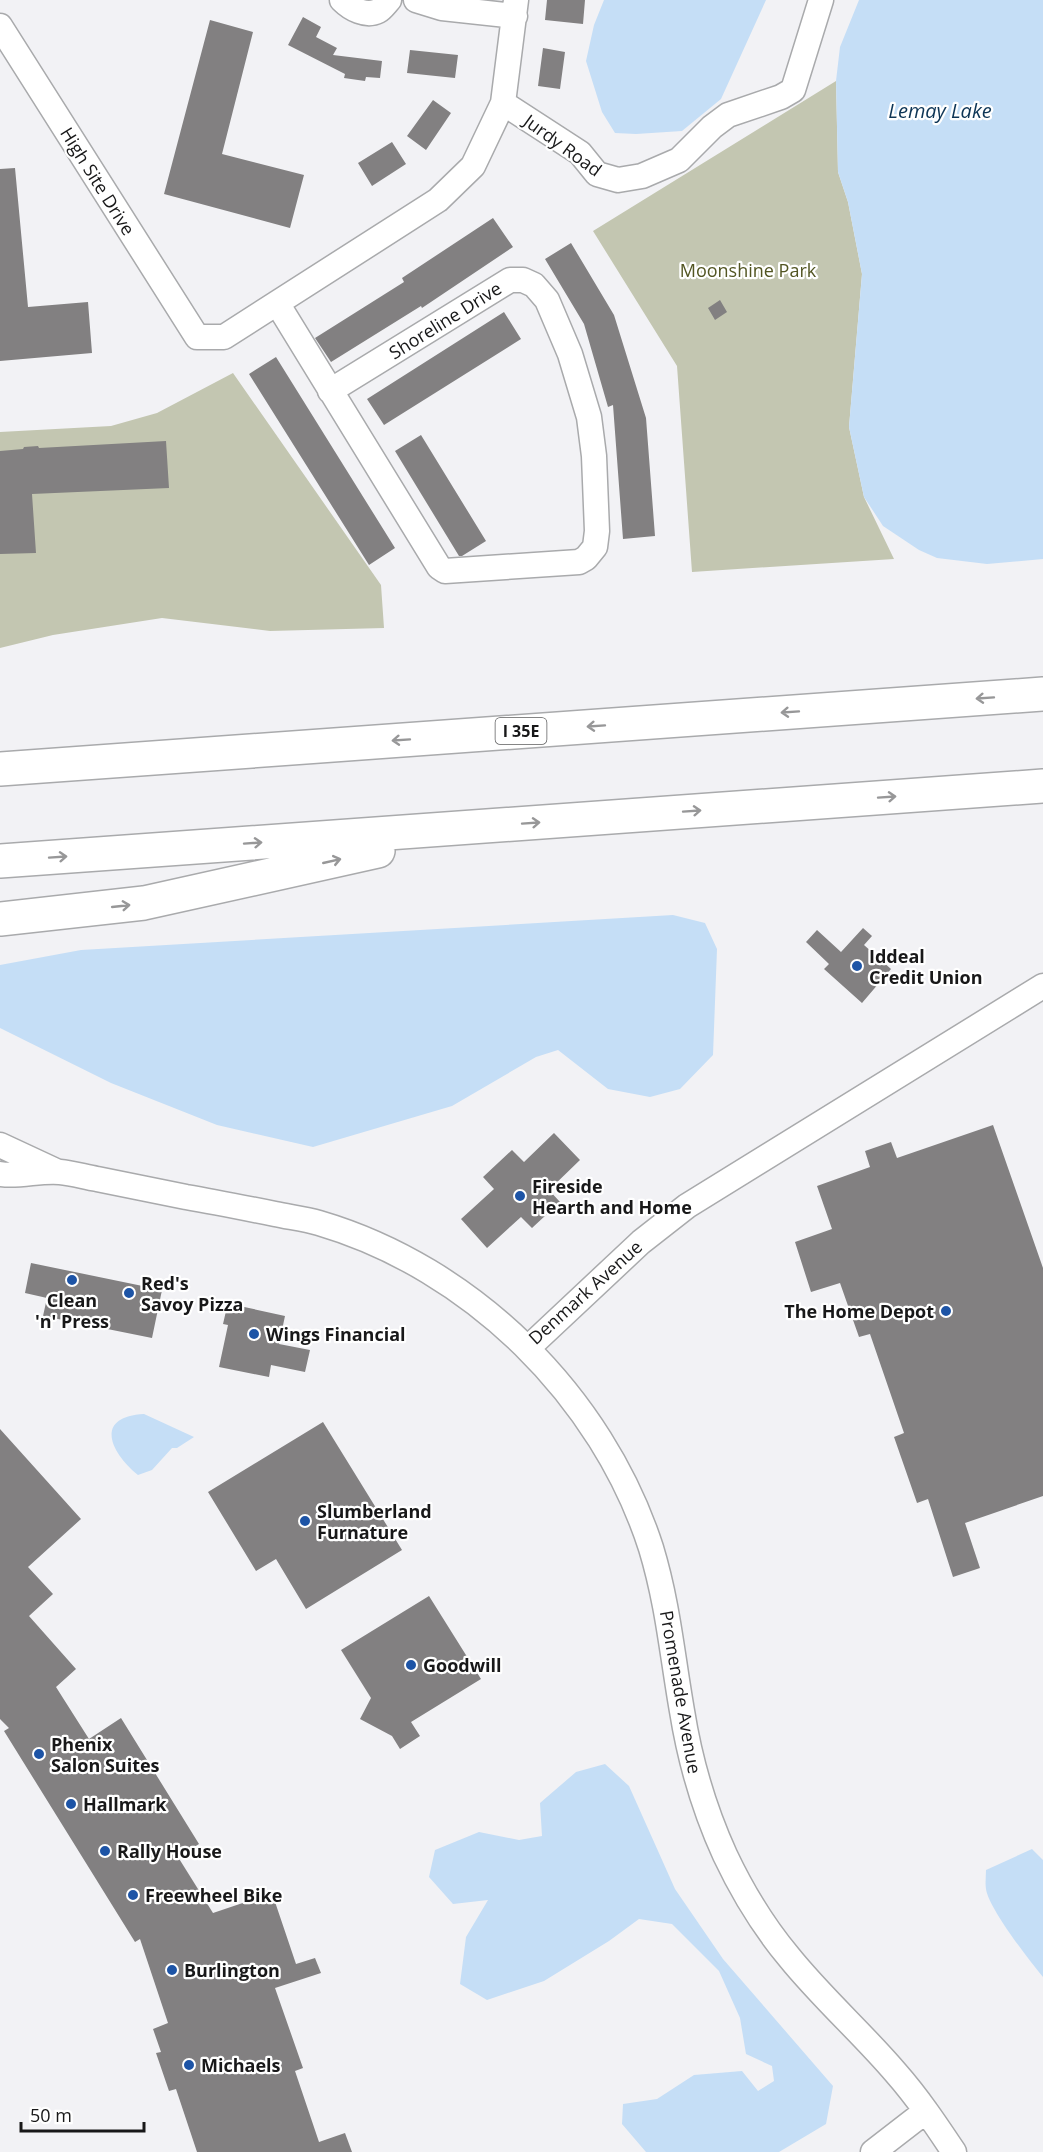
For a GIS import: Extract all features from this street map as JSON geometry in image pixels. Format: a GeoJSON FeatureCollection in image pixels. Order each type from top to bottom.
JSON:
{"type":"FeatureCollection","features":[{"type":"Feature","properties":{"kind":"highway","name":"I 35E"},"geometry":{"type":"LineString","coordinates":[[0,769],[1043,694]]}},
{"type":"Feature","properties":{"kind":"highway"},"geometry":{"type":"LineString","coordinates":[[3,861],[1043,786]]}},
{"type":"Feature","properties":{"kind":"highway"},"geometry":{"type":"LineString","coordinates":[[0,919],[144,903],[488,826]]}},
{"type":"Feature","properties":{"kind":"street"},"geometry":{"type":"LineString","coordinates":[[342,0],[349,8],[366,13],[379,10],[389,0]]}},
{"type":"Feature","properties":{"kind":"street"},"geometry":{"type":"LineString","coordinates":[[416,0],[442,8],[516,8]]}},
{"type":"Feature","properties":{"kind":"street","name":"Jurdy Road"},"geometry":{"type":"LineString","coordinates":[[503,103],[580,153],[597,174],[618,180],[642,176],[679,160],[712,127],[728,115],[781,98],[794,90],[821,0]]}},
{"type":"Feature","properties":{"kind":"street","name":"Jurdy Road"},"geometry":{"type":"LineString","coordinates":[[197,337],[224,337],[438,200],[473,166],[503,103],[516,8]]}},
{"type":"Feature","properties":{"kind":"street","name":"High Site Drive"},"geometry":{"type":"LineString","coordinates":[[0,26],[197,337]]}},
{"type":"Feature","properties":{"kind":"street","name":"Shoreline Drive"},"geometry":{"type":"LineString","coordinates":[[277,303],[330,391],[439,567],[445,571],[579,562],[586,558],[595,547],[597,531],[594,456],[589,417],[570,354],[547,300],[534,285],[523,280],[510,280],[330,391]]}},
{"type":"Feature","properties":{"kind":"street","name":"Denmark Avenue"},"geometry":{"type":"LineString","coordinates":[[0,1144],[58,1172],[317,1222],[379,1245],[473,1300],[528,1348],[641,1242],[687,1206],[1043,986]]}},
{"type":"Feature","properties":{"kind":"street","name":"Denmark Avenue"},"geometry":{"type":"LineString","coordinates":[[0,1174],[14,1176],[58,1172]]}},
{"type":"Feature","properties":{"kind":"street","name":"Promenade Avenue"},"geometry":{"type":"LineString","coordinates":[[528,1348],[578,1407],[605,1448],[630,1495],[650,1545],[662,1587],[672,1639],[688,1745],[710,1820],[727,1860],[761,1918],[787,1955],[896,2073],[954,2152]]}},
{"type":"Feature","properties":{"kind":"street"},"geometry":{"type":"LineString","coordinates":[[873,2152],[926,2111]]}},
{"type":"Feature","properties":{"kind":"green space","name":"Moonshine Park"},"geometry":{"type":"Polygon","coordinates":[[[836,81],[838,172],[848,202],[862,274],[849,427],[864,497],[894,559],[692,572],[677,366],[593,231],[836,81]]]}},
{"type":"Feature","properties":{"kind":"green space"},"geometry":{"type":"Polygon","coordinates":[[[233,373],[381,585],[384,628],[270,631],[162,618],[53,635],[0,648],[0,432],[111,426],[157,413],[233,373]]]}},
{"type":"Feature","properties":{"kind":"water"},"geometry":{"type":"Polygon","coordinates":[[[604,0],[766,0],[721,99],[682,131],[636,134],[615,133],[602,112],[586,61],[594,25],[604,0]]]}},
{"type":"Feature","properties":{"kind":"water","name":"Lemay Lake"},"geometry":{"type":"Polygon","coordinates":[[[859,0],[1043,0],[1043,559],[987,564],[937,558],[919,550],[883,526],[864,497],[849,427],[862,274],[848,202],[838,172],[836,81],[840,47],[859,0]]]}},
{"type":"Feature","properties":{"kind":"water"},"geometry":{"type":"Polygon","coordinates":[[[673,915],[705,923],[717,949],[713,1055],[680,1089],[650,1097],[608,1089],[558,1050],[536,1057],[452,1106],[313,1147],[217,1125],[111,1083],[0,1028],[0,965],[81,950],[673,915]]]}},
{"type":"Feature","properties":{"kind":"water"},"geometry":{"type":"Polygon","coordinates":[[[144,1414],[194,1437],[177,1448],[172,1448],[152,1470],[138,1475],[120,1457],[112,1437],[113,1429],[118,1422],[128,1417],[144,1414]]]}},
{"type":"Feature","properties":{"kind":"water"},"geometry":{"type":"Polygon","coordinates":[[[605,1764],[629,1786],[675,1889],[723,1959],[833,2086],[826,2124],[779,2152],[646,2152],[622,2124],[623,2104],[657,2099],[694,2075],[742,2071],[758,2091],[774,2081],[772,2066],[746,2054],[740,2018],[719,1971],[672,1924],[639,1919],[609,1941],[544,1981],[487,2000],[460,1984],[466,1937],[488,1900],[453,1904],[429,1877],[435,1850],[479,1832],[519,1840],[542,1836],[540,1803],[576,1772],[605,1764]]]}},
{"type":"Feature","properties":{"kind":"water"},"geometry":{"type":"Polygon","coordinates":[[[1032,1849],[1043,1860],[1043,1977],[994,1909],[986,1887],[986,1870],[1032,1849]]]}},
{"type":"Feature","properties":{"kind":"building"},"geometry":{"type":"Polygon","coordinates":[[[547,0],[585,0],[583,24],[545,20],[547,0]]]}},
{"type":"Feature","properties":{"kind":"building"},"geometry":{"type":"Polygon","coordinates":[[[303,17],[321,27],[316,37],[337,48],[333,55],[382,61],[380,78],[366,77],[365,81],[344,78],[345,74],[288,45],[303,17]]]}},
{"type":"Feature","properties":{"kind":"building"},"geometry":{"type":"Polygon","coordinates":[[[210,20],[253,32],[222,154],[304,175],[290,228],[164,194],[210,20]]]}},
{"type":"Feature","properties":{"kind":"building"},"geometry":{"type":"Polygon","coordinates":[[[543,48],[565,52],[560,89],[538,86],[543,48]]]}},
{"type":"Feature","properties":{"kind":"building"},"geometry":{"type":"Polygon","coordinates":[[[410,50],[458,55],[455,78],[407,73],[410,50]]]}},
{"type":"Feature","properties":{"kind":"building"},"geometry":{"type":"Polygon","coordinates":[[[433,100],[451,113],[426,150],[407,136],[433,100]]]}},
{"type":"Feature","properties":{"kind":"building"},"geometry":{"type":"Polygon","coordinates":[[[392,142],[406,164],[372,186],[358,163],[392,142]]]}},
{"type":"Feature","properties":{"kind":"building"},"geometry":{"type":"Polygon","coordinates":[[[15,168],[28,307],[88,302],[92,353],[0,361],[0,169],[15,168]]]}},
{"type":"Feature","properties":{"kind":"building"},"geometry":{"type":"Polygon","coordinates":[[[493,218],[513,247],[422,308],[421,306],[331,362],[315,338],[404,282],[402,278],[493,218]]]}},
{"type":"Feature","properties":{"kind":"building"},"geometry":{"type":"Polygon","coordinates":[[[571,243],[614,315],[646,418],[655,536],[623,539],[613,405],[608,407],[584,324],[545,259],[571,243]]]}},
{"type":"Feature","properties":{"kind":"building"},"geometry":{"type":"Polygon","coordinates":[[[720,300],[727,312],[715,320],[708,308],[720,300]]]}},
{"type":"Feature","properties":{"kind":"building"},"geometry":{"type":"Polygon","coordinates":[[[504,312],[521,339],[384,425],[367,399],[504,312]]]}},
{"type":"Feature","properties":{"kind":"building"},"geometry":{"type":"Polygon","coordinates":[[[276,357],[395,548],[369,565],[249,374],[276,357]]]}},
{"type":"Feature","properties":{"kind":"building"},"geometry":{"type":"Polygon","coordinates":[[[421,435],[486,541],[462,556],[459,556],[395,451],[421,435]]]}},
{"type":"Feature","properties":{"kind":"building"},"geometry":{"type":"Polygon","coordinates":[[[166,441],[169,488],[32,494],[36,553],[0,554],[0,451],[38,446],[39,448],[166,441]]]}},
{"type":"Feature","properties":{"kind":"building","name":"Iddeal Credit Union"},"geometry":{"type":"Polygon","coordinates":[[[863,928],[872,936],[864,945],[891,969],[862,1003],[824,969],[829,964],[806,942],[817,930],[841,952],[863,928]]]}},
{"type":"Feature","properties":{"kind":"building","name":"The Home Depot"},"geometry":{"type":"Polygon","coordinates":[[[993,1125],[1043,1268],[1043,1496],[965,1523],[980,1568],[953,1577],[928,1499],[917,1503],[894,1437],[904,1433],[870,1334],[859,1337],[840,1283],[811,1292],[795,1242],[832,1229],[817,1186],[870,1167],[865,1151],[891,1142],[897,1158],[993,1125]]]}},
{"type":"Feature","properties":{"kind":"building","name":"Fireside Hearth and Home"},"geometry":{"type":"Polygon","coordinates":[[[554,1133],[580,1160],[549,1190],[560,1202],[532,1228],[521,1217],[487,1248],[461,1219],[494,1189],[483,1177],[512,1150],[524,1162],[554,1133]]]}},
{"type":"Feature","properties":{"kind":"building"},"geometry":{"type":"Polygon","coordinates":[[[31,1263],[162,1290],[152,1338],[43,1316],[47,1298],[25,1293],[31,1263]]]}},
{"type":"Feature","properties":{"kind":"building","name":"Wings Financial"},"geometry":{"type":"Polygon","coordinates":[[[235,1305],[285,1316],[279,1344],[310,1350],[305,1372],[271,1365],[269,1377],[219,1367],[228,1325],[223,1324],[226,1311],[234,1313],[235,1305]]]}},
{"type":"Feature","properties":{"kind":"building","name":"Slumberland Furnature"},"geometry":{"type":"Polygon","coordinates":[[[323,1422],[402,1550],[306,1609],[276,1559],[256,1571],[208,1492],[323,1422]]]}},
{"type":"Feature","properties":{"kind":"building"},"geometry":{"type":"Polygon","coordinates":[[[0,1429],[81,1519],[28,1567],[53,1594],[29,1616],[76,1669],[56,1687],[89,1739],[121,1718],[199,1844],[178,1857],[213,1913],[272,1893],[296,1964],[315,1958],[321,1973],[275,1988],[303,2068],[295,2071],[319,2142],[345,2133],[352,2152],[197,2152],[176,2089],[169,2091],[156,2053],[161,2052],[153,2029],[168,2023],[140,1939],[135,1942],[4,1731],[9,1728],[0,1719],[0,1429]]]}},
{"type":"Feature","properties":{"kind":"building","name":"Goodwill"},"geometry":{"type":"Polygon","coordinates":[[[429,1596],[481,1679],[411,1722],[420,1736],[400,1749],[392,1736],[360,1719],[371,1698],[341,1650],[429,1596]]]}},
{"type":"Feature","properties":{"kind":"place","name":"Iddeal Credit Union"},"geometry":{"type":"Point","coordinates":[857,966]}},
{"type":"Feature","properties":{"kind":"place","name":"Fireside Hearth and Home"},"geometry":{"type":"Point","coordinates":[520,1196]}},
{"type":"Feature","properties":{"kind":"place","name":"Clean 'n' Press"},"geometry":{"type":"Point","coordinates":[72,1280]}},
{"type":"Feature","properties":{"kind":"place","name":"Red's Savoy Pizza"},"geometry":{"type":"Point","coordinates":[129,1293]}},
{"type":"Feature","properties":{"kind":"place","name":"The Home Depot"},"geometry":{"type":"Point","coordinates":[946,1311]}},
{"type":"Feature","properties":{"kind":"place","name":"Wings Financial"},"geometry":{"type":"Point","coordinates":[254,1334]}},
{"type":"Feature","properties":{"kind":"place","name":"Slumberland Furnature"},"geometry":{"type":"Point","coordinates":[305,1521]}},
{"type":"Feature","properties":{"kind":"place","name":"Goodwill"},"geometry":{"type":"Point","coordinates":[411,1665]}},
{"type":"Feature","properties":{"kind":"place","name":"Phenix Salon Suites"},"geometry":{"type":"Point","coordinates":[39,1754]}},
{"type":"Feature","properties":{"kind":"place","name":"Hallmark"},"geometry":{"type":"Point","coordinates":[71,1804]}},
{"type":"Feature","properties":{"kind":"place","name":"Rally House"},"geometry":{"type":"Point","coordinates":[105,1851]}},
{"type":"Feature","properties":{"kind":"place","name":"Freewheel Bike"},"geometry":{"type":"Point","coordinates":[133,1895]}},
{"type":"Feature","properties":{"kind":"place","name":"Burlington"},"geometry":{"type":"Point","coordinates":[172,1970]}},
{"type":"Feature","properties":{"kind":"place","name":"Michaels"},"geometry":{"type":"Point","coordinates":[189,2065]}}]}
